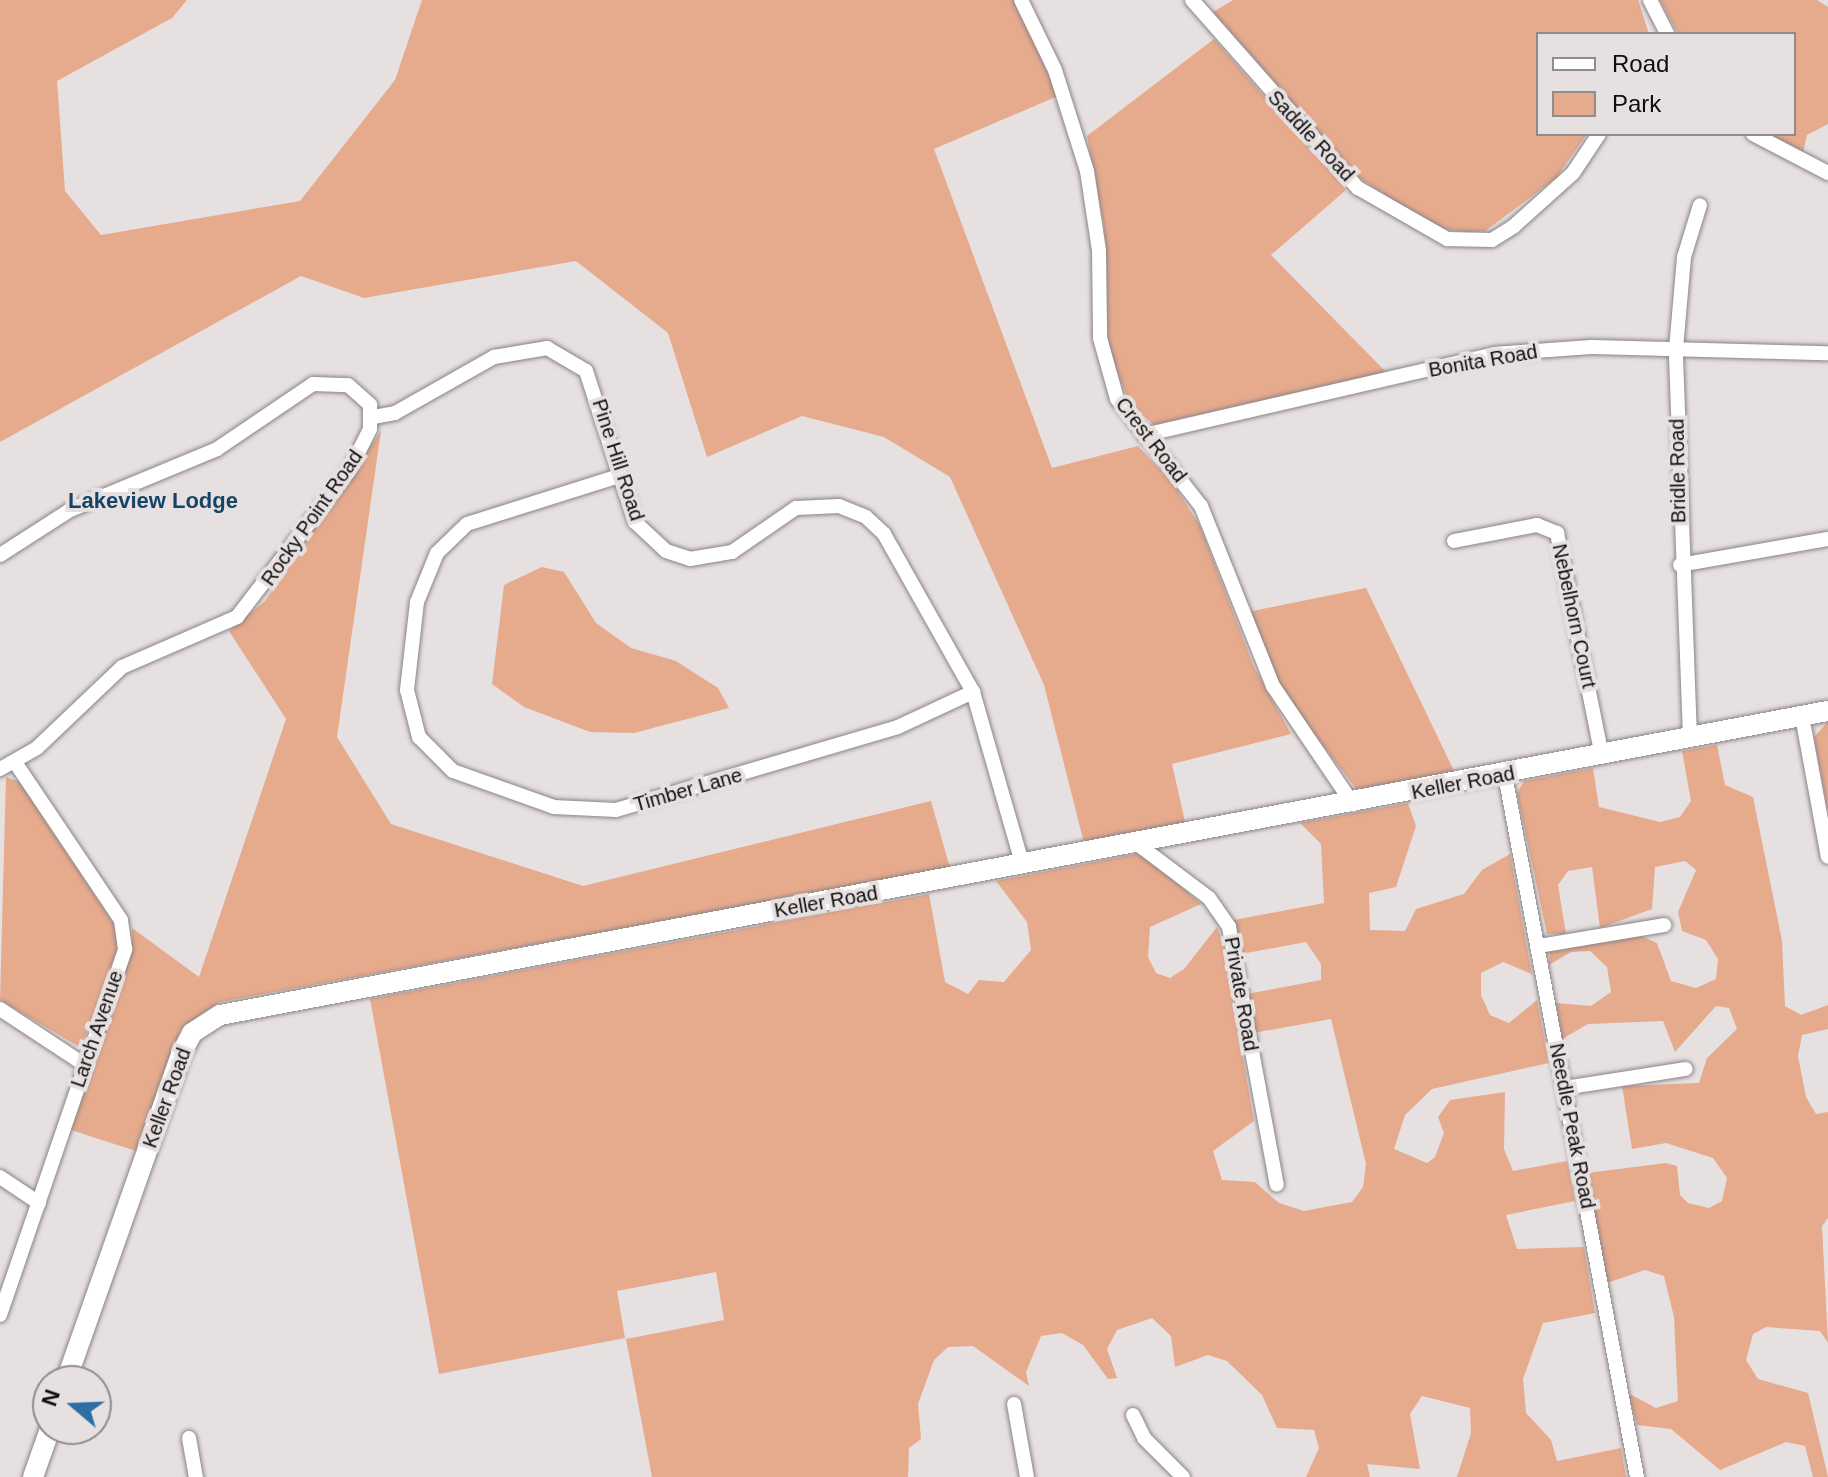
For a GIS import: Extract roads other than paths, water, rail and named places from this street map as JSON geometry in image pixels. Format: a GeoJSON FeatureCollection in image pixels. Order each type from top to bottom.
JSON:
{"type":"FeatureCollection","features":[{"type":"Feature","properties":{"kind":"street","name":"Crest Road"},"geometry":{"type":"LineString","coordinates":[[1021,0],[1060,84],[1087,171],[1106,371],[1144,435],[1201,506],[1273,686],[1353,804]]}},
{"type":"Feature","properties":{"kind":"street","name":"Saddle Road"},"geometry":{"type":"LineString","coordinates":[[1192,0],[1349,179],[1389,211],[1447,239],[1482,242],[1514,226],[1553,195],[1597,136]]}},
{"type":"Feature","properties":{"kind":"street"},"geometry":{"type":"LineString","coordinates":[[1650,0],[1666,32]]}},
{"type":"Feature","properties":{"kind":"street"},"geometry":{"type":"LineString","coordinates":[[1757,136],[1828,173]]}},
{"type":"Feature","properties":{"kind":"street","name":"Bridle Road"},"geometry":{"type":"LineString","coordinates":[[1690,738],[1680,565],[1676,349],[1684,257],[1700,205]]}},
{"type":"Feature","properties":{"kind":"street","name":"Pine Hill Road"},"geometry":{"type":"LineString","coordinates":[[373,417],[395,413],[494,357],[547,348],[586,371],[619,476],[646,538],[690,559],[732,552],[796,508],[839,506],[866,517],[884,534],[973,692],[1023,866]]}},
{"type":"Feature","properties":{"kind":"street","name":"Bonita Road"},"geometry":{"type":"LineString","coordinates":[[1144,435],[1494,354],[1676,349],[1828,353]]}},
{"type":"Feature","properties":{"kind":"street"},"geometry":{"type":"LineString","coordinates":[[0,555],[59,515],[217,449],[313,384],[348,385],[373,417]]}},
{"type":"Feature","properties":{"kind":"street","name":"Rocky Point Road"},"geometry":{"type":"LineString","coordinates":[[0,769],[16,764],[122,667],[237,617],[349,471],[373,417]]}},
{"type":"Feature","properties":{"kind":"street","name":"Timber Lane"},"geometry":{"type":"LineString","coordinates":[[619,476],[467,524],[437,553],[417,602],[407,690],[419,737],[453,771],[554,807],[616,810],[898,727],[973,692]]}},
{"type":"Feature","properties":{"kind":"street","name":"Nebelhorn Court"},"geometry":{"type":"LineString","coordinates":[[1454,541],[1537,525],[1557,533],[1602,756]]}},
{"type":"Feature","properties":{"kind":"street"},"geometry":{"type":"LineString","coordinates":[[1680,565],[1828,539]]}},
{"type":"Feature","properties":{"kind":"street","name":"Keller Road"},"geometry":{"type":"LineString","coordinates":[[72,1365],[181,1054],[205,1021],[1828,711]]}},
{"type":"Feature","properties":{"kind":"street"},"geometry":{"type":"LineString","coordinates":[[1802,716],[1828,857]]}},
{"type":"Feature","properties":{"kind":"street","name":"Larch Avenue"},"geometry":{"type":"LineString","coordinates":[[0,1315],[85,1065],[125,934],[16,764]]}},
{"type":"Feature","properties":{"kind":"street","name":"Needle Peak Road"},"geometry":{"type":"LineString","coordinates":[[1505,775],[1637,1477]]}},
{"type":"Feature","properties":{"kind":"street","name":"Private Road"},"geometry":{"type":"LineString","coordinates":[[1136,843],[1209,898],[1229,927],[1277,1185]]}},
{"type":"Feature","properties":{"kind":"street"},"geometry":{"type":"LineString","coordinates":[[1539,946],[1664,925]]}},
{"type":"Feature","properties":{"kind":"street"},"geometry":{"type":"LineString","coordinates":[[0,1009],[85,1065]]}},
{"type":"Feature","properties":{"kind":"street"},"geometry":{"type":"LineString","coordinates":[[1564,1088],[1686,1069]]}},
{"type":"Feature","properties":{"kind":"street"},"geometry":{"type":"LineString","coordinates":[[0,1177],[39,1203]]}},
{"type":"Feature","properties":{"kind":"street"},"geometry":{"type":"LineString","coordinates":[[1014,1404],[1027,1477]]}},
{"type":"Feature","properties":{"kind":"street"},"geometry":{"type":"LineString","coordinates":[[1133,1415],[1144,1438],[1183,1477]]}},
{"type":"Feature","properties":{"kind":"street"},"geometry":{"type":"LineString","coordinates":[[189,1438],[196,1477]]}},
{"type":"Feature","properties":{"kind":"street"},"geometry":{"type":"LineString","coordinates":[[40,1474],[46,1445]]}},
{"type":"Feature","properties":{"kind":"district","name":"Lakeview Lodge"},"geometry":{"type":"Point","coordinates":[153,501]}}]}
